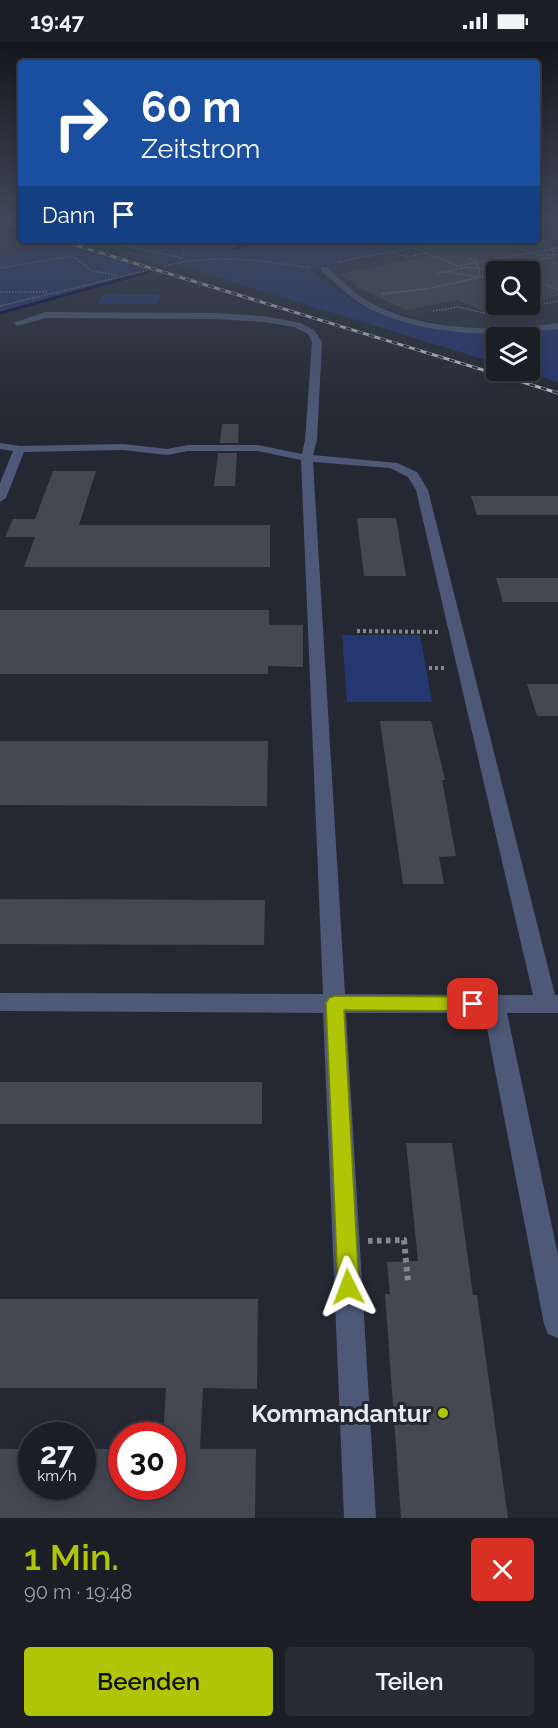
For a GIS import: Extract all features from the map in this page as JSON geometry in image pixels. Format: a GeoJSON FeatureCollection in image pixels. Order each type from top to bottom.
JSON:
{"type":"FeatureCollection","features":[{"type":"Feature","properties":{"kind":"street"},"geometry":{"type":"LineString","coordinates":[[344,285],[361,299],[397,315],[453,328],[502,330],[558,326]]}},
{"type":"Feature","properties":{"kind":"street"},"geometry":{"type":"LineString","coordinates":[[17,323],[46,315],[236,317],[297,325],[311,333],[317,342],[311,440],[307,458],[360,1518]]}},
{"type":"Feature","properties":{"kind":"street"},"geometry":{"type":"LineString","coordinates":[[0,446],[20,449],[123,447],[188,456],[258,456],[277,452],[307,458],[393,465],[413,475],[422,490],[456,632],[552,1004],[0,1002]]}},
{"type":"Feature","properties":{"kind":"street"},"geometry":{"type":"LineString","coordinates":[[0,498],[20,449]]}},
{"type":"Feature","properties":{"kind":"street"},"geometry":{"type":"LineString","coordinates":[[494,1004],[558,1324]]}},
{"type":"Feature","properties":{"kind":"path"},"geometry":{"type":"LineString","coordinates":[[0,306],[85,285]]}},
{"type":"Feature","properties":{"kind":"path"},"geometry":{"type":"LineString","coordinates":[[361,299],[446,285]]}},
{"type":"Feature","properties":{"kind":"path"},"geometry":{"type":"LineString","coordinates":[[546,285],[558,290]]}},
{"type":"Feature","properties":{"kind":"path"},"geometry":{"type":"LineString","coordinates":[[0,292],[54,292]]}},
{"type":"Feature","properties":{"kind":"path"},"geometry":{"type":"LineString","coordinates":[[540,305],[558,302]]}},
{"type":"Feature","properties":{"kind":"path"},"geometry":{"type":"LineString","coordinates":[[397,315],[425,314],[450,306],[462,305],[486,314]]}},
{"type":"Feature","properties":{"kind":"path"},"geometry":{"type":"LineString","coordinates":[[514,315],[525,317]]}},
{"type":"Feature","properties":{"kind":"path"},"geometry":{"type":"LineString","coordinates":[[357,631],[456,632]]}},
{"type":"Feature","properties":{"kind":"path"},"geometry":{"type":"LineString","coordinates":[[346,1241],[404,1240],[408,1282]]}},
{"type":"Feature","properties":{"kind":"shaded area"},"geometry":{"type":"Polygon","coordinates":[[[0,285],[105,285],[0,314],[0,285]]]}},
{"type":"Feature","properties":{"kind":"shaded area"},"geometry":{"type":"Polygon","coordinates":[[[243,285],[331,285],[358,304],[407,323],[459,332],[486,332],[486,360],[243,285]]]}},
{"type":"Feature","properties":{"kind":"shaded area"},"geometry":{"type":"Polygon","coordinates":[[[345,285],[486,285],[486,315],[540,315],[540,285],[558,285],[558,343],[547,343],[540,338],[540,327],[461,328],[421,320],[368,303],[345,285]]]}},
{"type":"Feature","properties":{"kind":"shaded area"},"geometry":{"type":"Polygon","coordinates":[[[103,294],[160,295],[157,304],[98,304],[103,294]]]}},
{"type":"Feature","properties":{"kind":"shaded area"},"geometry":{"type":"Polygon","coordinates":[[[558,329],[558,382],[540,377],[540,338],[549,343],[540,337],[540,331],[558,329]]]}},
{"type":"Feature","properties":{"kind":"shaded area"},"geometry":{"type":"Polygon","coordinates":[[[342,635],[420,635],[432,702],[347,702],[342,635]]]}},
{"type":"Feature","properties":{"kind":"building"},"geometry":{"type":"Polygon","coordinates":[[[486,285],[486,310],[482,311],[458,300],[406,310],[354,286],[486,285]]]}},
{"type":"Feature","properties":{"kind":"building"},"geometry":{"type":"Polygon","coordinates":[[[540,285],[558,285],[558,296],[540,300],[540,285]]]}},
{"type":"Feature","properties":{"kind":"building"},"geometry":{"type":"Polygon","coordinates":[[[222,424],[239,424],[238,443],[220,443],[222,424]]]}},
{"type":"Feature","properties":{"kind":"building"},"geometry":{"type":"Polygon","coordinates":[[[218,453],[237,453],[235,486],[214,486],[218,453]]]}},
{"type":"Feature","properties":{"kind":"building"},"geometry":{"type":"Polygon","coordinates":[[[53,471],[96,471],[79,525],[270,525],[270,567],[24,567],[35,537],[5,537],[13,519],[35,519],[53,471]]]}},
{"type":"Feature","properties":{"kind":"building"},"geometry":{"type":"Polygon","coordinates":[[[471,496],[558,496],[558,515],[477,515],[471,496]]]}},
{"type":"Feature","properties":{"kind":"building"},"geometry":{"type":"Polygon","coordinates":[[[357,518],[396,518],[406,576],[364,576],[357,518]]]}},
{"type":"Feature","properties":{"kind":"building"},"geometry":{"type":"Polygon","coordinates":[[[496,578],[558,578],[558,602],[503,602],[496,578]]]}},
{"type":"Feature","properties":{"kind":"building"},"geometry":{"type":"Polygon","coordinates":[[[0,610],[269,610],[269,625],[303,625],[303,667],[268,666],[268,674],[0,674],[0,610]]]}},
{"type":"Feature","properties":{"kind":"building"},"geometry":{"type":"Polygon","coordinates":[[[527,684],[558,684],[558,716],[537,716],[527,684]]]}},
{"type":"Feature","properties":{"kind":"building"},"geometry":{"type":"Polygon","coordinates":[[[380,721],[431,721],[445,780],[442,780],[456,856],[439,857],[444,884],[403,884],[380,721]]]}},
{"type":"Feature","properties":{"kind":"building"},"geometry":{"type":"Polygon","coordinates":[[[0,741],[268,741],[267,806],[0,805],[0,741]]]}},
{"type":"Feature","properties":{"kind":"building"},"geometry":{"type":"Polygon","coordinates":[[[0,899],[265,900],[264,945],[0,944],[0,899]]]}},
{"type":"Feature","properties":{"kind":"building"},"geometry":{"type":"Polygon","coordinates":[[[0,1082],[262,1082],[262,1124],[0,1124],[0,1082]]]}},
{"type":"Feature","properties":{"kind":"building","name":"Kommandantur"},"geometry":{"type":"Polygon","coordinates":[[[406,1143],[452,1143],[473,1295],[477,1295],[508,1518],[401,1518],[385,1294],[390,1294],[387,1262],[418,1261],[406,1143]]]}},
{"type":"Feature","properties":{"kind":"building"},"geometry":{"type":"Polygon","coordinates":[[[0,1299],[258,1299],[257,1389],[203,1388],[200,1449],[256,1449],[255,1518],[0,1518],[0,1449],[18,1449],[18,1500],[96,1500],[96,1449],[108,1449],[108,1500],[186,1500],[186,1422],[164,1422],[166,1388],[0,1388],[0,1299]]]}},
{"type":"Feature","properties":{"kind":"waterway"},"geometry":{"type":"LineString","coordinates":[[0,313],[102,285]]}},
{"type":"Feature","properties":{"kind":"railway"},"geometry":{"type":"LineString","coordinates":[[205,285],[558,393]]}},
{"type":"Feature","properties":{"kind":"place","name":"Kommandantur"},"geometry":{"type":"Point","coordinates":[443,1413]}},
{"type":"Feature","properties":{"kind":"route"},"geometry":{"type":"LineString","coordinates":[[348,1287],[335,1003],[473,1004]]}}]}
